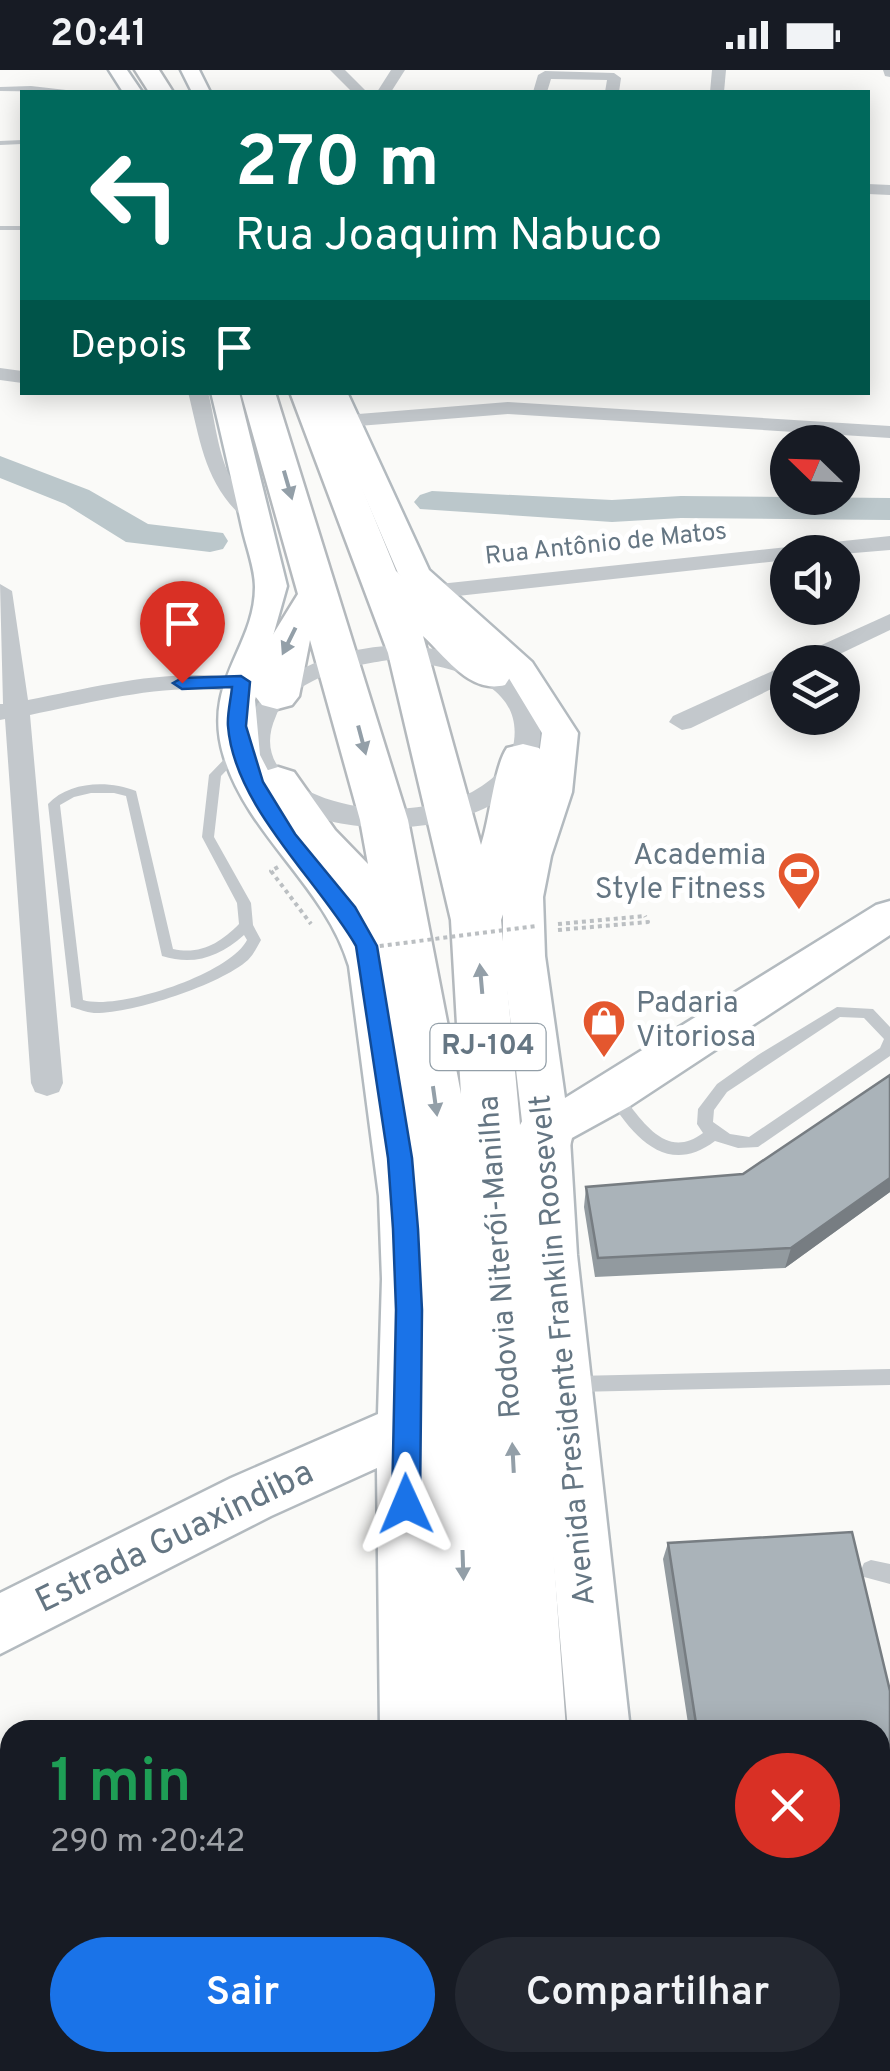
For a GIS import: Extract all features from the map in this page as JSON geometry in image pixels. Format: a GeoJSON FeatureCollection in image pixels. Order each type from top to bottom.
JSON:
{"type":"FeatureCollection","features":[{"type":"Feature","properties":{"kind":"highway","name":"Rodovia Niterói-Manilha"},"geometry":{"type":"LineString","coordinates":[[259,395],[384,820],[382,942],[452,1232],[431,1418],[469,1720]]}},
{"type":"Feature","properties":{"kind":"highway","name":"Rodovia Niterói-Manilha"},"geometry":{"type":"LineString","coordinates":[[307,395],[409,653],[451,811],[523,926],[504,1286],[527,1720]]}},
{"type":"Feature","properties":{"kind":"highway"},"geometry":{"type":"LineString","coordinates":[[376,569],[490,676]]}},
{"type":"Feature","properties":{"kind":"highway"},"geometry":{"type":"LineString","coordinates":[[259,689],[279,665],[286,640],[319,592]]}},
{"type":"Feature","properties":{"kind":"highway"},"geometry":{"type":"LineString","coordinates":[[523,926],[498,868],[537,740]]}},
{"type":"Feature","properties":{"kind":"highway"},"geometry":{"type":"LineString","coordinates":[[278,782],[382,942]]}},
{"type":"Feature","properties":{"kind":"highway"},"geometry":{"type":"LineString","coordinates":[[504,1286],[546,1130]]}},
{"type":"Feature","properties":{"kind":"street"},"geometry":{"type":"LineString","coordinates":[[337,70],[358,90]]}},
{"type":"Feature","properties":{"kind":"street"},"geometry":{"type":"LineString","coordinates":[[541,90],[545,75],[554,72],[610,76],[614,78],[612,90]]}},
{"type":"Feature","properties":{"kind":"street"},"geometry":{"type":"LineString","coordinates":[[199,395],[219,482],[232,500],[256,517]]}},
{"type":"Feature","properties":{"kind":"street"},"geometry":{"type":"LineString","coordinates":[[226,395],[271,586],[259,689],[268,709],[259,734],[262,758],[278,782],[303,800],[336,813],[384,820],[451,811],[496,789],[537,740]]}},
{"type":"Feature","properties":{"kind":"street"},"geometry":{"type":"LineString","coordinates":[[334,395],[401,548],[430,592],[520,669],[537,740]]}},
{"type":"Feature","properties":{"kind":"street"},"geometry":{"type":"LineString","coordinates":[[346,421],[508,408],[890,432]]}},
{"type":"Feature","properties":{"kind":"street"},"geometry":{"type":"LineString","coordinates":[[860,546],[890,543]]}},
{"type":"Feature","properties":{"kind":"street","name":"Rua Antônio de Matos"},"geometry":{"type":"LineString","coordinates":[[430,592],[770,555]]}},
{"type":"Feature","properties":{"kind":"street"},"geometry":{"type":"LineString","coordinates":[[0,591],[8,711],[48,1083]]}},
{"type":"Feature","properties":{"kind":"street"},"geometry":{"type":"LineString","coordinates":[[840,645],[890,621]]}},
{"type":"Feature","properties":{"kind":"street"},"geometry":{"type":"LineString","coordinates":[[8,711],[160,686],[259,689],[340,660],[409,653],[452,660],[490,676],[517,700],[537,740]]}},
{"type":"Feature","properties":{"kind":"street"},"geometry":{"type":"LineString","coordinates":[[682,722],[770,679]]}},
{"type":"Feature","properties":{"kind":"street"},"geometry":{"type":"LineString","coordinates":[[259,689],[236,714],[242,748],[263,801],[287,838],[347,912],[367,946],[400,1158],[409,1310],[431,1418],[412,1720]]}},
{"type":"Feature","properties":{"kind":"street"},"geometry":{"type":"LineString","coordinates":[[546,1130],[614,1093],[890,915]]}},
{"type":"Feature","properties":{"kind":"street","name":"Avenida Presidente Franklin Roosevelt"},"geometry":{"type":"LineString","coordinates":[[523,926],[546,1130],[548,1212],[598,1720]]}},
{"type":"Feature","properties":{"kind":"street"},"geometry":{"type":"LineString","coordinates":[[534,1044],[572,1074],[614,1093]]}},
{"type":"Feature","properties":{"kind":"street","name":"Estrada Guaxindiba"},"geometry":{"type":"LineString","coordinates":[[0,1624],[250,1497],[431,1418]]}},
{"type":"Feature","properties":{"kind":"lane"},"geometry":{"type":"LineString","coordinates":[[0,90],[49,90]]}},
{"type":"Feature","properties":{"kind":"lane"},"geometry":{"type":"LineString","coordinates":[[242,748],[216,775],[208,837],[244,903],[246,925],[254,940],[247,954],[221,971],[165,994],[80,1008],[76,1003],[54,804],[65,794],[119,788],[132,794],[167,952],[192,956],[226,946],[246,925]]}},
{"type":"Feature","properties":{"kind":"lane"},"geometry":{"type":"LineString","coordinates":[[836,1012],[868,1014],[890,1038],[886,1051],[752,1143],[713,1134],[704,1124],[706,1109],[722,1088],[836,1012]]}},
{"type":"Feature","properties":{"kind":"lane"},"geometry":{"type":"LineString","coordinates":[[614,1093],[630,1120],[662,1148],[686,1152],[713,1134]]}},
{"type":"Feature","properties":{"kind":"lane"},"geometry":{"type":"LineString","coordinates":[[566,1384],[890,1378]]}},
{"type":"Feature","properties":{"kind":"path"},"geometry":{"type":"LineString","coordinates":[[382,942],[523,926],[645,916],[648,922],[523,926]]}},
{"type":"Feature","properties":{"kind":"building"},"geometry":{"type":"Polygon","coordinates":[[[890,1075],[890,1178],[791,1248],[598,1258],[586,1187],[743,1174],[890,1075]]]}},
{"type":"Feature","properties":{"kind":"building"},"geometry":{"type":"Polygon","coordinates":[[[852,1532],[890,1691],[890,1720],[695,1720],[668,1543],[852,1532]]]}},
{"type":"Feature","properties":{"kind":"waterway"},"geometry":{"type":"LineString","coordinates":[[0,466],[77,497],[139,534],[210,541]]}},
{"type":"Feature","properties":{"kind":"waterway"},"geometry":{"type":"LineString","coordinates":[[432,502],[612,511],[681,507],[890,509]]}},
{"type":"Feature","properties":{"kind":"place","name":"Academia Style Fitness"},"geometry":{"type":"Point","coordinates":[799,911]}},
{"type":"Feature","properties":{"kind":"place","name":"Padaria Vitoriosa"},"geometry":{"type":"Point","coordinates":[604,1059]}},
{"type":"Feature","properties":{"kind":"route"},"geometry":{"type":"LineString","coordinates":[[182,683],[241,682],[237,726],[243,758],[253,782],[287,838],[347,912],[367,946],[400,1158],[405,1229],[409,1310],[406,1504]]}}]}
